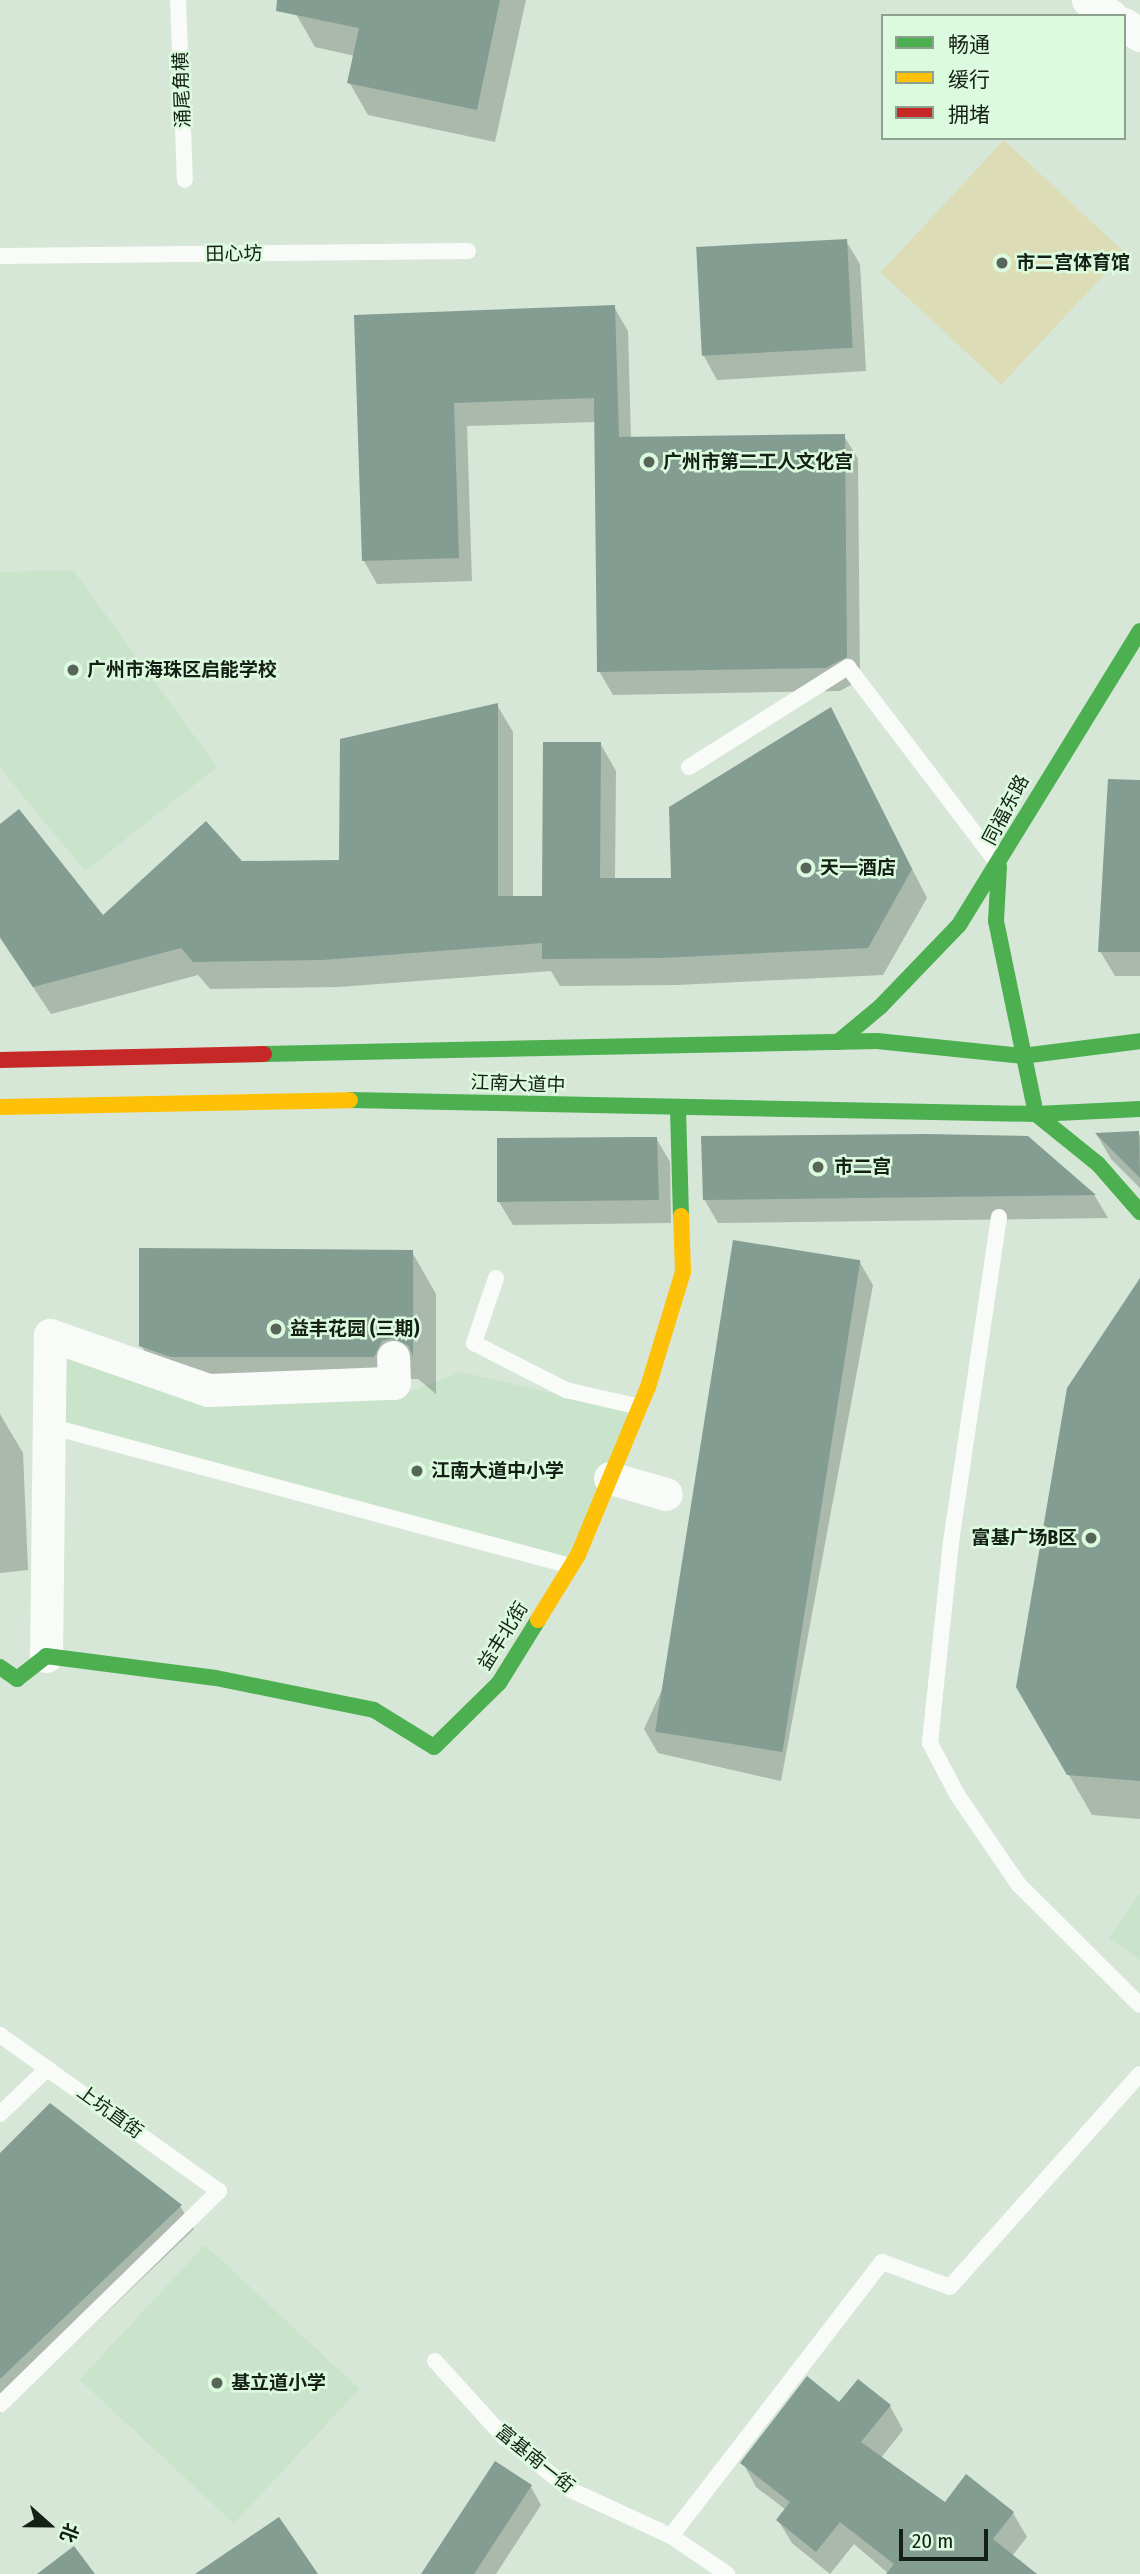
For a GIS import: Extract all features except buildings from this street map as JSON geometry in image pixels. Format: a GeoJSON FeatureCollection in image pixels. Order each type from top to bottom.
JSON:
{"type":"FeatureCollection","features":[{"type":"Feature","properties":{"kind":"main road","name":"同福东路"},"geometry":{"type":"LineString","coordinates":[[1036,1114],[996,921],[999,866],[1039,789],[1140,631]]}},
{"type":"Feature","properties":{"kind":"main road"},"geometry":{"type":"LineString","coordinates":[[838,1042],[881,1006],[959,925],[999,866]]}},
{"type":"Feature","properties":{"kind":"main road"},"geometry":{"type":"LineString","coordinates":[[1022,1056],[1140,1041]]}},
{"type":"Feature","properties":{"kind":"main road","name":"江南大道中"},"geometry":{"type":"LineString","coordinates":[[0,1060],[838,1042],[963,1046],[1022,1056]]}},
{"type":"Feature","properties":{"kind":"main road"},"geometry":{"type":"LineString","coordinates":[[1022,1056],[1115,1063]]}},
{"type":"Feature","properties":{"kind":"main road","name":"江南大道中"},"geometry":{"type":"LineString","coordinates":[[0,1107],[274,1098],[678,1109],[1036,1114],[1140,1109]]}},
{"type":"Feature","properties":{"kind":"main road","name":"益丰北街"},"geometry":{"type":"LineString","coordinates":[[46,1656],[216,1678],[374,1710],[434,1747],[499,1683],[570,1566],[640,1407],[683,1272],[678,1109]]}},
{"type":"Feature","properties":{"kind":"main road"},"geometry":{"type":"LineString","coordinates":[[1036,1114],[1098,1164],[1140,1212]]}},
{"type":"Feature","properties":{"kind":"main road"},"geometry":{"type":"LineString","coordinates":[[0,1667],[17,1679],[46,1656]]}},
{"type":"Feature","properties":{"kind":"street"},"geometry":{"type":"LineString","coordinates":[[1088,0],[1108,14]]}},
{"type":"Feature","properties":{"kind":"street"},"geometry":{"type":"LineString","coordinates":[[46,1656],[50,1335],[208,1390],[394,1382],[393,1357]]}},
{"type":"Feature","properties":{"kind":"street"},"geometry":{"type":"LineString","coordinates":[[610,1478],[666,1494]]}},
{"type":"Feature","properties":{"kind":"lane","name":"涌尾角横"},"geometry":{"type":"LineString","coordinates":[[178,0],[185,180]]}},
{"type":"Feature","properties":{"kind":"lane","name":"田心坊"},"geometry":{"type":"LineString","coordinates":[[0,256],[468,251]]}},
{"type":"Feature","properties":{"kind":"lane"},"geometry":{"type":"LineString","coordinates":[[690,767],[848,667],[999,866]]}},
{"type":"Feature","properties":{"kind":"lane"},"geometry":{"type":"LineString","coordinates":[[999,1217],[951,1542],[930,1744],[958,1796],[1019,1885],[1140,2005]]}},
{"type":"Feature","properties":{"kind":"lane"},"geometry":{"type":"LineString","coordinates":[[496,1278],[474,1343],[566,1390],[640,1407]]}},
{"type":"Feature","properties":{"kind":"lane"},"geometry":{"type":"LineString","coordinates":[[49,1426],[570,1566]]}},
{"type":"Feature","properties":{"kind":"lane","name":"上坑直街"},"geometry":{"type":"LineString","coordinates":[[0,2035],[219,2191],[0,2404]]}},
{"type":"Feature","properties":{"kind":"lane"},"geometry":{"type":"LineString","coordinates":[[0,2114],[48,2068]]}},
{"type":"Feature","properties":{"kind":"lane"},"geometry":{"type":"LineString","coordinates":[[671,2536],[882,2262],[950,2287],[1140,2074]]}},
{"type":"Feature","properties":{"kind":"lane","name":"富基南一街"},"geometry":{"type":"LineString","coordinates":[[435,2361],[504,2437],[571,2490],[671,2536],[727,2574]]}},
{"type":"Feature","properties":{"kind":"shaded area","name":"市二宫体育馆"},"geometry":{"type":"Polygon","coordinates":[[[1004,140],[1125,253],[1001,385],[881,272],[1004,140]]]}},
{"type":"Feature","properties":{"kind":"shaded area","name":"广州市海珠区启能学校"},"geometry":{"type":"Polygon","coordinates":[[[73,570],[217,767],[85,871],[0,768],[0,572],[73,570]]]}},
{"type":"Feature","properties":{"kind":"shaded area","name":"江南大道中小学"},"geometry":{"type":"Polygon","coordinates":[[[53,1340],[208,1393],[396,1397],[461,1372],[633,1412],[567,1561],[53,1423],[53,1340]]]}},
{"type":"Feature","properties":{"kind":"shaded area"},"geometry":{"type":"Polygon","coordinates":[[[1140,1893],[1140,1960],[1109,1938],[1140,1893]]]}},
{"type":"Feature","properties":{"kind":"shaded area","name":"基立道小学"},"geometry":{"type":"Polygon","coordinates":[[[205,2245],[359,2389],[234,2523],[80,2380],[205,2245]]]}},
{"type":"Feature","properties":{"kind":"traffic: fast"},"geometry":{"type":"LineString","coordinates":[[838,1042],[881,1006],[959,925],[1140,631]]}},
{"type":"Feature","properties":{"kind":"traffic: fast"},"geometry":{"type":"LineString","coordinates":[[999,866],[996,921],[1036,1114],[1098,1164],[1140,1212]]}},
{"type":"Feature","properties":{"kind":"traffic: fast"},"geometry":{"type":"LineString","coordinates":[[264,1054],[877,1041],[1022,1056]]}},
{"type":"Feature","properties":{"kind":"traffic: fast"},"geometry":{"type":"LineString","coordinates":[[1022,1056],[1140,1041]]}},
{"type":"Feature","properties":{"kind":"traffic: fast"},"geometry":{"type":"LineString","coordinates":[[350,1100],[1036,1114],[1140,1109]]}},
{"type":"Feature","properties":{"kind":"traffic: fast"},"geometry":{"type":"LineString","coordinates":[[678,1109],[681,1216]]}},
{"type":"Feature","properties":{"kind":"traffic: fast"},"geometry":{"type":"LineString","coordinates":[[0,1667],[17,1679],[46,1656],[216,1678],[374,1710],[434,1747],[499,1683],[538,1620]]}},
{"type":"Feature","properties":{"kind":"traffic: slow"},"geometry":{"type":"LineString","coordinates":[[0,1107],[350,1100]]}},
{"type":"Feature","properties":{"kind":"traffic: slow"},"geometry":{"type":"LineString","coordinates":[[538,1620],[578,1555],[648,1387],[683,1272],[681,1216]]}},
{"type":"Feature","properties":{"kind":"traffic: jam"},"geometry":{"type":"LineString","coordinates":[[0,1060],[264,1054]]}},
{"type":"Feature","properties":{"kind":"place","name":"市二宫体育馆"},"geometry":{"type":"Point","coordinates":[1002,263]}},
{"type":"Feature","properties":{"kind":"place","name":"广州市第二工人文化宫"},"geometry":{"type":"Point","coordinates":[649,462]}},
{"type":"Feature","properties":{"kind":"place","name":"广州市海珠区启能学校"},"geometry":{"type":"Point","coordinates":[73,670]}},
{"type":"Feature","properties":{"kind":"place","name":"天一酒店"},"geometry":{"type":"Point","coordinates":[806,868]}},
{"type":"Feature","properties":{"kind":"place","name":"市二宫"},"geometry":{"type":"Point","coordinates":[818,1167]}},
{"type":"Feature","properties":{"kind":"place","name":"益丰花园 (三期)"},"geometry":{"type":"Point","coordinates":[276,1329]}},
{"type":"Feature","properties":{"kind":"place","name":"江南大道中小学"},"geometry":{"type":"Point","coordinates":[417,1471]}},
{"type":"Feature","properties":{"kind":"place","name":"富基广场B区"},"geometry":{"type":"Point","coordinates":[1091,1538]}},
{"type":"Feature","properties":{"kind":"place","name":"基立道小学"},"geometry":{"type":"Point","coordinates":[217,2383]}}]}
